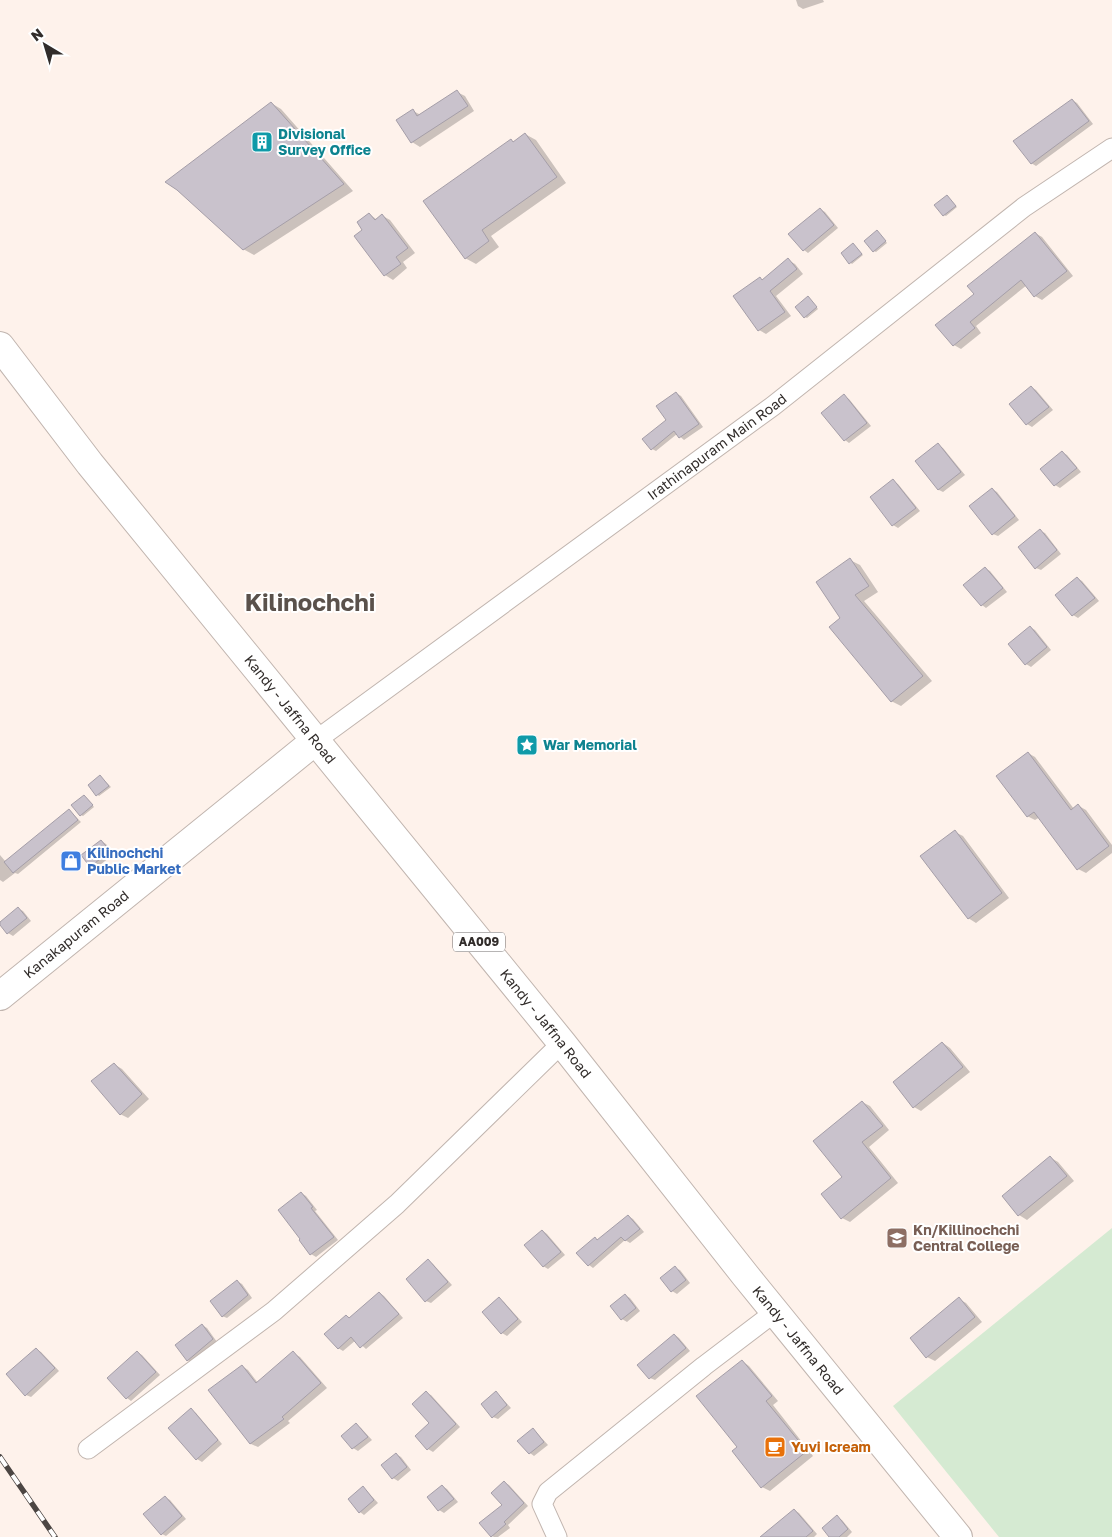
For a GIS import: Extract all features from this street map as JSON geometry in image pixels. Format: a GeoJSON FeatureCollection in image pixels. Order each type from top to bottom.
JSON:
{"type":"FeatureCollection","features":[{"type":"Feature","properties":{"kind":"main road","name":"Kandy - Jaffna Road"},"geometry":{"type":"LineString","coordinates":[[0,346],[90,464],[562,1044],[775,1312],[958,1537]]}},
{"type":"Feature","properties":{"kind":"main road","name":"Kanakapuram Road"},"geometry":{"type":"LineString","coordinates":[[0,996],[315,741]]}},
{"type":"Feature","properties":{"kind":"street","name":"Irathinapuram Main Road"},"geometry":{"type":"LineString","coordinates":[[315,741],[773,406],[1024,207],[1112,148]]}},
{"type":"Feature","properties":{"kind":"street"},"geometry":{"type":"LineString","coordinates":[[88,1449],[274,1311],[397,1204],[562,1044]]}},
{"type":"Feature","properties":{"kind":"street"},"geometry":{"type":"LineString","coordinates":[[557,1537],[542,1504],[548,1492],[704,1366],[775,1312]]}},
{"type":"Feature","properties":{"kind":"green space"},"geometry":{"type":"Polygon","coordinates":[[[1112,1228],[1112,1537],[999,1537],[893,1406],[1112,1228]]]}},
{"type":"Feature","properties":{"kind":"building"},"geometry":{"type":"Polygon","coordinates":[[[457,90],[468,106],[411,143],[396,120],[413,109],[417,116],[457,90]]]}},
{"type":"Feature","properties":{"kind":"building"},"geometry":{"type":"Polygon","coordinates":[[[1072,99],[1089,121],[1031,164],[1013,141],[1072,99]]]}},
{"type":"Feature","properties":{"kind":"building","name":"Divisional Survey Office"},"geometry":{"type":"Polygon","coordinates":[[[271,102],[344,184],[243,250],[177,190],[165,182],[271,102]]]}},
{"type":"Feature","properties":{"kind":"building"},"geometry":{"type":"Polygon","coordinates":[[[525,133],[557,177],[482,230],[489,241],[465,259],[423,201],[511,139],[513,142],[525,133]]]}},
{"type":"Feature","properties":{"kind":"building"},"geometry":{"type":"Polygon","coordinates":[[[947,195],[956,206],[943,216],[934,205],[947,195]]]}},
{"type":"Feature","properties":{"kind":"building"},"geometry":{"type":"Polygon","coordinates":[[[820,208],[834,225],[803,251],[788,234],[820,208]]]}},
{"type":"Feature","properties":{"kind":"building"},"geometry":{"type":"Polygon","coordinates":[[[369,213],[375,220],[382,214],[408,248],[396,257],[401,264],[384,276],[354,236],[362,230],[357,222],[369,213]]]}},
{"type":"Feature","properties":{"kind":"building"},"geometry":{"type":"Polygon","coordinates":[[[877,230],[886,241],[873,252],[864,241],[877,230]]]}},
{"type":"Feature","properties":{"kind":"building"},"geometry":{"type":"Polygon","coordinates":[[[1035,232],[1067,271],[1034,297],[1021,280],[970,322],[975,328],[953,346],[935,325],[974,294],[967,286],[1035,232]]]}},
{"type":"Feature","properties":{"kind":"building"},"geometry":{"type":"Polygon","coordinates":[[[853,243],[862,254],[849,264],[841,253],[853,243]]]}},
{"type":"Feature","properties":{"kind":"building"},"geometry":{"type":"Polygon","coordinates":[[[788,258],[797,269],[770,291],[785,312],[758,331],[733,296],[760,277],[762,280],[788,258]]]}},
{"type":"Feature","properties":{"kind":"building"},"geometry":{"type":"Polygon","coordinates":[[[808,296],[817,307],[804,318],[795,307],[808,296]]]}},
{"type":"Feature","properties":{"kind":"building"},"geometry":{"type":"Polygon","coordinates":[[[1031,386],[1049,407],[1026,425],[1009,404],[1031,386]]]}},
{"type":"Feature","properties":{"kind":"building"},"geometry":{"type":"Polygon","coordinates":[[[676,392],[699,424],[679,438],[674,431],[651,450],[642,439],[666,420],[656,406],[676,392]]]}},
{"type":"Feature","properties":{"kind":"building"},"geometry":{"type":"Polygon","coordinates":[[[844,394],[867,423],[844,441],[821,413],[844,394]]]}},
{"type":"Feature","properties":{"kind":"building"},"geometry":{"type":"Polygon","coordinates":[[[938,443],[961,472],[938,490],[915,461],[938,443]]]}},
{"type":"Feature","properties":{"kind":"building"},"geometry":{"type":"Polygon","coordinates":[[[1062,451],[1077,468],[1054,486],[1040,469],[1062,451]]]}},
{"type":"Feature","properties":{"kind":"building"},"geometry":{"type":"Polygon","coordinates":[[[893,479],[916,508],[892,526],[870,497],[893,479]]]}},
{"type":"Feature","properties":{"kind":"building"},"geometry":{"type":"Polygon","coordinates":[[[992,488],[1015,516],[992,535],[969,506],[992,488]]]}},
{"type":"Feature","properties":{"kind":"building"},"geometry":{"type":"Polygon","coordinates":[[[1040,529],[1057,550],[1035,569],[1018,547],[1040,529]]]}},
{"type":"Feature","properties":{"kind":"building"},"geometry":{"type":"Polygon","coordinates":[[[850,558],[869,586],[855,595],[923,676],[891,702],[829,627],[840,618],[816,582],[850,558]]]}},
{"type":"Feature","properties":{"kind":"building"},"geometry":{"type":"Polygon","coordinates":[[[985,567],[1003,588],[981,606],[963,585],[985,567]]]}},
{"type":"Feature","properties":{"kind":"building"},"geometry":{"type":"Polygon","coordinates":[[[1077,577],[1095,598],[1072,616],[1055,595],[1077,577]]]}},
{"type":"Feature","properties":{"kind":"building"},"geometry":{"type":"Polygon","coordinates":[[[1030,626],[1047,647],[1025,665],[1008,644],[1030,626]]]}},
{"type":"Feature","properties":{"kind":"building"},"geometry":{"type":"Polygon","coordinates":[[[1028,752],[1071,810],[1078,804],[1109,846],[1077,870],[1034,812],[1027,817],[996,776],[1028,752]]]}},
{"type":"Feature","properties":{"kind":"building"},"geometry":{"type":"Polygon","coordinates":[[[100,775],[109,786],[96,796],[88,785],[100,775]]]}},
{"type":"Feature","properties":{"kind":"building"},"geometry":{"type":"Polygon","coordinates":[[[84,795],[93,805],[80,816],[71,805],[84,795]]]}},
{"type":"Feature","properties":{"kind":"building"},"geometry":{"type":"Polygon","coordinates":[[[69,809],[78,820],[13,873],[4,862],[69,809]]]}},
{"type":"Feature","properties":{"kind":"building"},"geometry":{"type":"Polygon","coordinates":[[[955,830],[1002,893],[968,919],[920,856],[955,830]]]}},
{"type":"Feature","properties":{"kind":"building"},"geometry":{"type":"Polygon","coordinates":[[[101,840],[110,851],[90,867],[81,855],[101,840]]]}},
{"type":"Feature","properties":{"kind":"building"},"geometry":{"type":"Polygon","coordinates":[[[18,907],[27,918],[7,934],[0,925],[0,922],[18,907]]]}},
{"type":"Feature","properties":{"kind":"building"},"geometry":{"type":"Polygon","coordinates":[[[942,1042],[963,1067],[913,1108],[893,1082],[942,1042]]]}},
{"type":"Feature","properties":{"kind":"building"},"geometry":{"type":"Polygon","coordinates":[[[114,1063],[142,1094],[120,1115],[91,1081],[114,1063]]]}},
{"type":"Feature","properties":{"kind":"building"},"geometry":{"type":"Polygon","coordinates":[[[862,1101],[883,1126],[862,1142],[891,1178],[841,1219],[821,1194],[842,1177],[813,1141],[862,1101]]]}},
{"type":"Feature","properties":{"kind":"building"},"geometry":{"type":"Polygon","coordinates":[[[1050,1156],[1067,1176],[1018,1216],[1002,1196],[1050,1156]]]}},
{"type":"Feature","properties":{"kind":"building"},"geometry":{"type":"Polygon","coordinates":[[[301,1192],[334,1237],[310,1255],[278,1210],[301,1192]]]}},
{"type":"Feature","properties":{"kind":"building"},"geometry":{"type":"Polygon","coordinates":[[[628,1215],[640,1229],[625,1241],[621,1237],[588,1266],[576,1253],[595,1237],[597,1240],[628,1215]]]}},
{"type":"Feature","properties":{"kind":"building"},"geometry":{"type":"Polygon","coordinates":[[[542,1230],[561,1252],[543,1267],[524,1245],[542,1230]]]}},
{"type":"Feature","properties":{"kind":"building"},"geometry":{"type":"Polygon","coordinates":[[[428,1259],[448,1282],[425,1302],[406,1279],[428,1259]]]}},
{"type":"Feature","properties":{"kind":"building"},"geometry":{"type":"Polygon","coordinates":[[[675,1266],[686,1280],[671,1292],[660,1278],[675,1266]]]}},
{"type":"Feature","properties":{"kind":"building"},"geometry":{"type":"Polygon","coordinates":[[[237,1280],[248,1295],[222,1317],[210,1301],[237,1280]]]}},
{"type":"Feature","properties":{"kind":"building"},"geometry":{"type":"Polygon","coordinates":[[[379,1292],[399,1314],[360,1348],[351,1337],[338,1349],[324,1334],[346,1315],[349,1318],[379,1292]]]}},
{"type":"Feature","properties":{"kind":"building"},"geometry":{"type":"Polygon","coordinates":[[[625,1294],[636,1308],[621,1320],[610,1306],[625,1294]]]}},
{"type":"Feature","properties":{"kind":"building"},"geometry":{"type":"Polygon","coordinates":[[[499,1297],[518,1319],[501,1334],[482,1312],[499,1297]]]}},
{"type":"Feature","properties":{"kind":"building"},"geometry":{"type":"Polygon","coordinates":[[[959,1297],[975,1317],[926,1358],[910,1338],[959,1297]]]}},
{"type":"Feature","properties":{"kind":"building"},"geometry":{"type":"Polygon","coordinates":[[[202,1324],[213,1339],[187,1361],[175,1345],[202,1324]]]}},
{"type":"Feature","properties":{"kind":"building"},"geometry":{"type":"Polygon","coordinates":[[[674,1334],[686,1348],[649,1379],[637,1365],[674,1334]]]}},
{"type":"Feature","properties":{"kind":"building"},"geometry":{"type":"Polygon","coordinates":[[[36,1348],[55,1368],[25,1396],[6,1374],[36,1348]]]}},
{"type":"Feature","properties":{"kind":"building"},"geometry":{"type":"Polygon","coordinates":[[[137,1351],[156,1372],[126,1399],[107,1378],[137,1351]]]}},
{"type":"Feature","properties":{"kind":"building"},"geometry":{"type":"Polygon","coordinates":[[[293,1351],[321,1383],[282,1417],[284,1419],[250,1444],[208,1390],[242,1365],[256,1383],[293,1351]]]}},
{"type":"Feature","properties":{"kind":"building"},"geometry":{"type":"Polygon","coordinates":[[[742,1360],[772,1396],[766,1401],[807,1451],[761,1488],[732,1451],[737,1447],[696,1396],[742,1360]]]}},
{"type":"Feature","properties":{"kind":"building"},"geometry":{"type":"Polygon","coordinates":[[[426,1391],[456,1424],[427,1450],[415,1436],[429,1423],[412,1404],[426,1391]]]}},
{"type":"Feature","properties":{"kind":"building"},"geometry":{"type":"Polygon","coordinates":[[[496,1391],[507,1405],[492,1418],[481,1404],[496,1391]]]}},
{"type":"Feature","properties":{"kind":"building"},"geometry":{"type":"Polygon","coordinates":[[[191,1408],[218,1440],[196,1460],[168,1428],[191,1408]]]}},
{"type":"Feature","properties":{"kind":"building"},"geometry":{"type":"Polygon","coordinates":[[[356,1423],[368,1437],[352,1449],[341,1436],[356,1423]]]}},
{"type":"Feature","properties":{"kind":"building"},"geometry":{"type":"Polygon","coordinates":[[[533,1428],[544,1442],[529,1454],[517,1441],[533,1428]]]}},
{"type":"Feature","properties":{"kind":"building"},"geometry":{"type":"Polygon","coordinates":[[[396,1453],[407,1467],[392,1479],[381,1465],[396,1453]]]}},
{"type":"Feature","properties":{"kind":"building"},"geometry":{"type":"Polygon","coordinates":[[[504,1481],[524,1503],[504,1522],[506,1524],[491,1537],[479,1523],[502,1505],[491,1493],[504,1481]]]}},
{"type":"Feature","properties":{"kind":"building"},"geometry":{"type":"Polygon","coordinates":[[[442,1485],[454,1499],[438,1511],[427,1497],[442,1485]]]}},
{"type":"Feature","properties":{"kind":"building"},"geometry":{"type":"Polygon","coordinates":[[[363,1486],[374,1500],[359,1513],[348,1499],[363,1486]]]}},
{"type":"Feature","properties":{"kind":"building"},"geometry":{"type":"Polygon","coordinates":[[[165,1496],[182,1516],[161,1535],[143,1514],[165,1496]]]}},
{"type":"Feature","properties":{"kind":"building"},"geometry":{"type":"Polygon","coordinates":[[[794,1509],[813,1531],[806,1537],[760,1537],[794,1509]]]}},
{"type":"Feature","properties":{"kind":"building"},"geometry":{"type":"Polygon","coordinates":[[[837,1515],[848,1529],[839,1537],[829,1537],[822,1528],[837,1515]]]}},
{"type":"Feature","properties":{"kind":"railway"},"geometry":{"type":"LineString","coordinates":[[0,1457],[55,1537]]}},
{"type":"Feature","properties":{"kind":"place","name":"Divisional Survey Office"},"geometry":{"type":"Point","coordinates":[262,142]}},
{"type":"Feature","properties":{"kind":"place","name":"War Memorial"},"geometry":{"type":"Point","coordinates":[527,745]}},
{"type":"Feature","properties":{"kind":"place","name":"Kilinochchi Public Market"},"geometry":{"type":"Point","coordinates":[71,861]}},
{"type":"Feature","properties":{"kind":"place","name":"Kn/Killinochchi Central College"},"geometry":{"type":"Point","coordinates":[897,1238]}},
{"type":"Feature","properties":{"kind":"place","name":"Yuvi Icream"},"geometry":{"type":"Point","coordinates":[775,1447]}},
{"type":"Feature","properties":{"kind":"district","name":"Kilinochchi"},"geometry":{"type":"Point","coordinates":[310,603]}}]}
